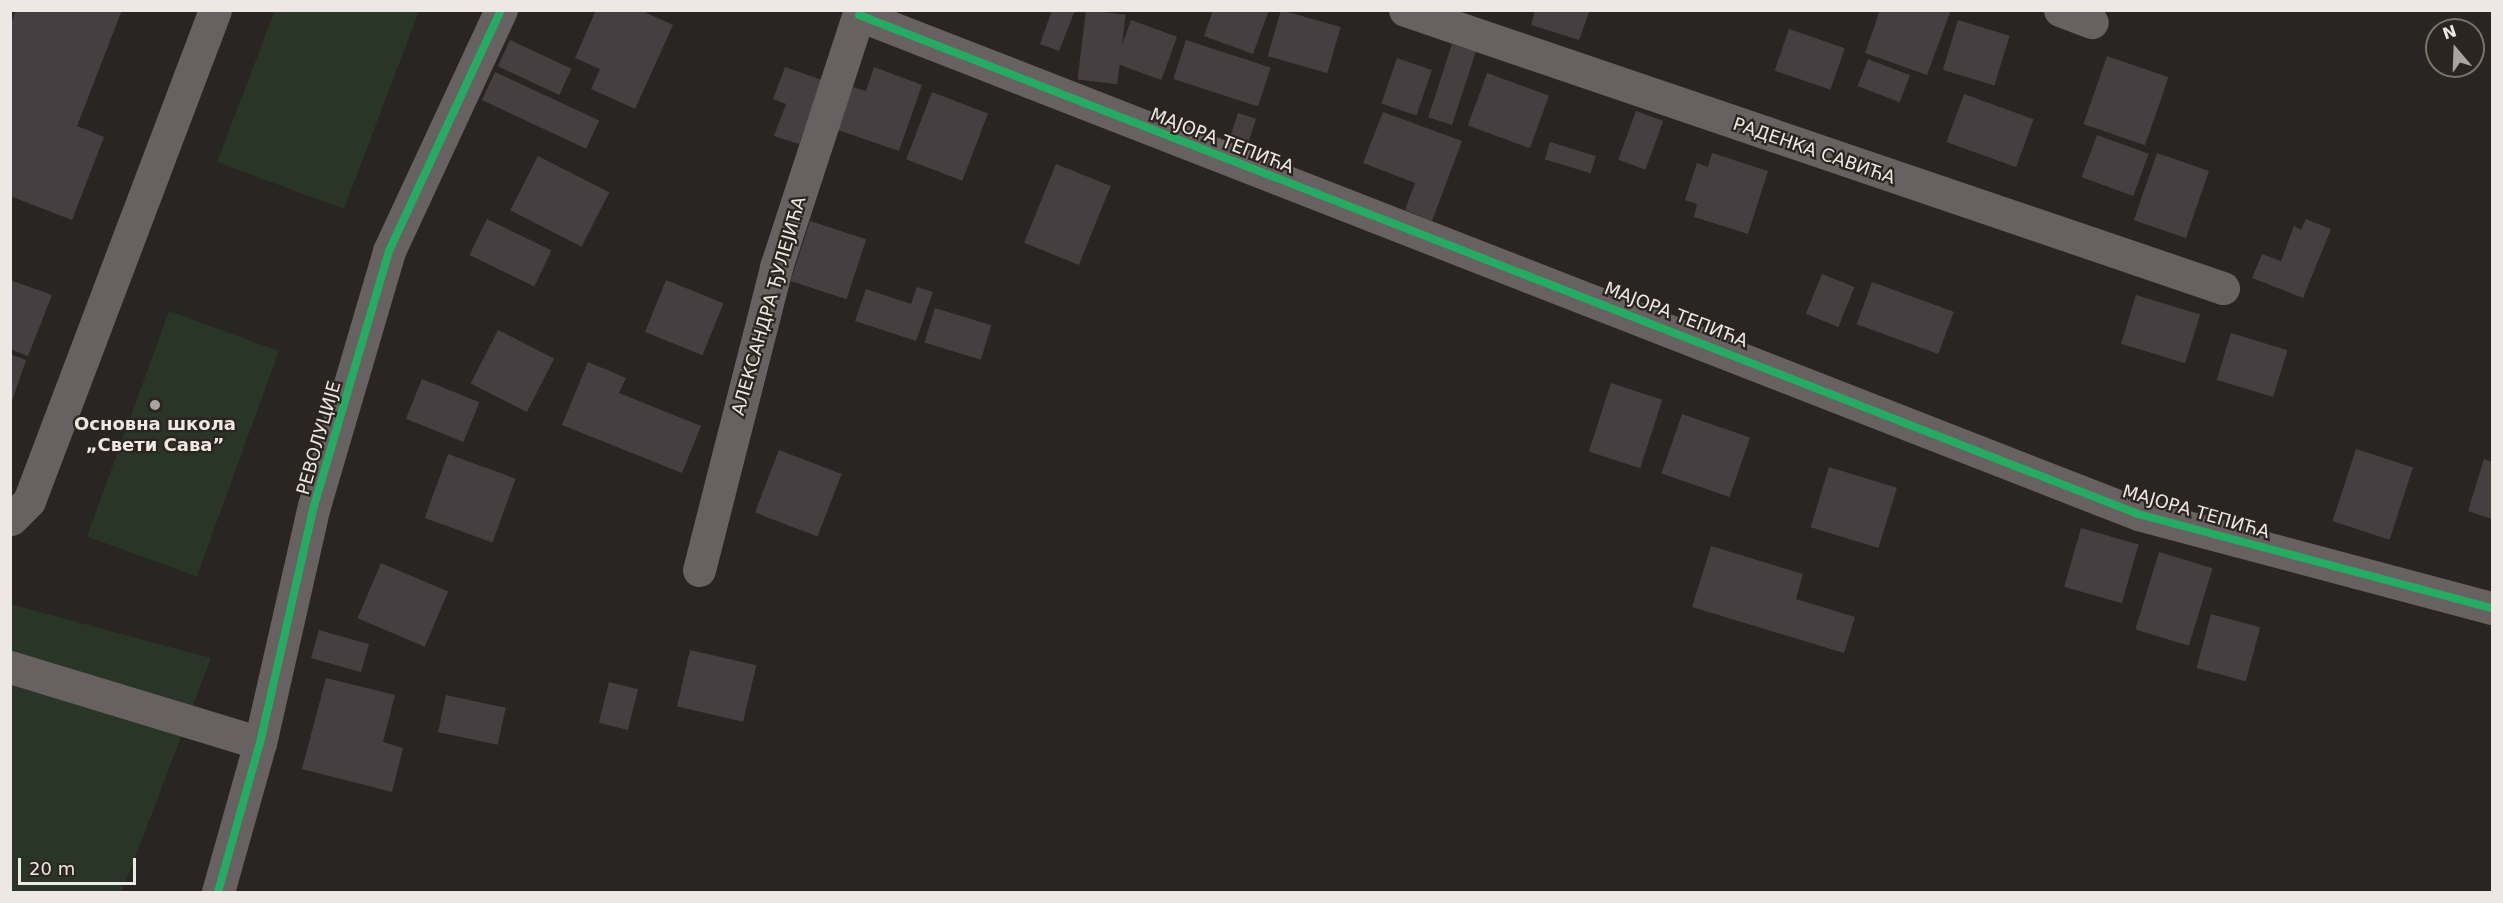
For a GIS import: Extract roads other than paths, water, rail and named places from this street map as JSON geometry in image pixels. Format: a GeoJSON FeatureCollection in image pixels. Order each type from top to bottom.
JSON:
{"type":"FeatureCollection","features":[{"type":"Feature","properties":{"kind":"street"},"geometry":{"type":"LineString","coordinates":[[11,519],[29,501],[214,10]]}},
{"type":"Feature","properties":{"kind":"street","name":"РЕВОЛУЦИЈЕ"},"geometry":{"type":"LineString","coordinates":[[218,892],[260,743],[314,506],[389,251],[501,10]]}},
{"type":"Feature","properties":{"kind":"street","name":"РАДЕНКА САВИЋА"},"geometry":{"type":"LineString","coordinates":[[1405,10],[2223,288]]}},
{"type":"Feature","properties":{"kind":"street"},"geometry":{"type":"LineString","coordinates":[[2060,10],[2092,22]]}},
{"type":"Feature","properties":{"kind":"street","name":"АЛЕКСАНДРА ЂУЛЕЈИЋА"},"geometry":{"type":"LineString","coordinates":[[699,570],[776,267],[860,13]]}},
{"type":"Feature","properties":{"kind":"street","name":"МАЈОРА ТЕПИЋА"},"geometry":{"type":"LineString","coordinates":[[860,13],[2138,514],[2493,608]]}},
{"type":"Feature","properties":{"kind":"street"},"geometry":{"type":"LineString","coordinates":[[10,667],[260,743]]}},
{"type":"Feature","properties":{"kind":"place","name":"Основна школа „Свети Сава”"},"geometry":{"type":"Point","coordinates":[155,405]}}]}
